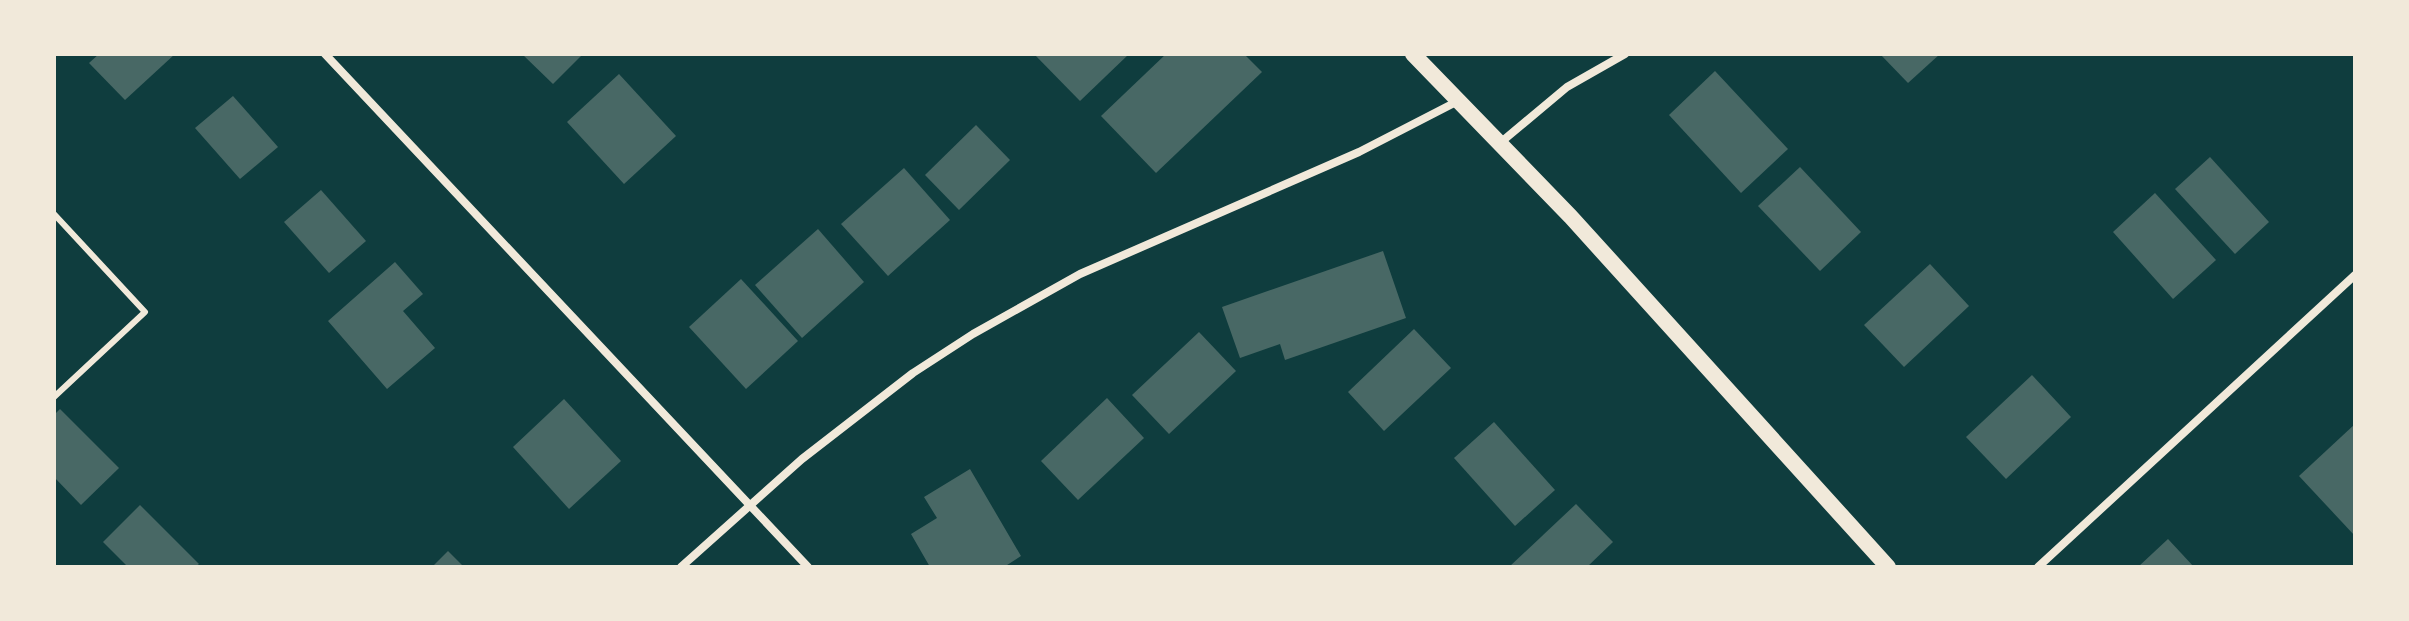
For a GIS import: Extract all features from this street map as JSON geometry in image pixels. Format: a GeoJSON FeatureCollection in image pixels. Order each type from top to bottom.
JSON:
{"type":"FeatureCollection","features":[{"type":"Feature","properties":{"kind":"main road"},"geometry":{"type":"LineString","coordinates":[[1413,54],[1571,217],[1888,567]]}},
{"type":"Feature","properties":{"kind":"street"},"geometry":{"type":"LineString","coordinates":[[325,54],[808,567]]}},
{"type":"Feature","properties":{"kind":"street"},"geometry":{"type":"LineString","coordinates":[[1500,143],[1567,87],[1625,54]]}},
{"type":"Feature","properties":{"kind":"street"},"geometry":{"type":"LineString","coordinates":[[681,567],[802,459],[900,382],[973,334],[1080,274],[1359,152],[1458,101]]}},
{"type":"Feature","properties":{"kind":"street"},"geometry":{"type":"LineString","coordinates":[[2038,567],[2355,275]]}},
{"type":"Feature","properties":{"kind":"lane"},"geometry":{"type":"LineString","coordinates":[[54,214],[145,312],[54,397]]}},
{"type":"Feature","properties":{"kind":"building"},"geometry":{"type":"Polygon","coordinates":[[[99,54],[175,54],[125,100],[89,63],[99,54]]]}},
{"type":"Feature","properties":{"kind":"building"},"geometry":{"type":"Polygon","coordinates":[[[522,54],[583,54],[553,84],[522,54]]]}},
{"type":"Feature","properties":{"kind":"building"},"geometry":{"type":"Polygon","coordinates":[[[1034,54],[1129,54],[1080,101],[1034,54]]]}},
{"type":"Feature","properties":{"kind":"building"},"geometry":{"type":"Polygon","coordinates":[[[1166,54],[1244,54],[1262,72],[1156,173],[1101,116],[1166,54]]]}},
{"type":"Feature","properties":{"kind":"building"},"geometry":{"type":"Polygon","coordinates":[[[1880,54],[1940,54],[1908,83],[1880,54]]]}},
{"type":"Feature","properties":{"kind":"building"},"geometry":{"type":"Polygon","coordinates":[[[1715,71],[1788,149],[1741,193],[1669,115],[1715,71]]]}},
{"type":"Feature","properties":{"kind":"building"},"geometry":{"type":"Polygon","coordinates":[[[619,74],[676,136],[624,184],[567,122],[619,74]]]}},
{"type":"Feature","properties":{"kind":"building"},"geometry":{"type":"Polygon","coordinates":[[[233,96],[278,147],[240,179],[195,128],[233,96]]]}},
{"type":"Feature","properties":{"kind":"building"},"geometry":{"type":"Polygon","coordinates":[[[976,125],[1010,160],[959,210],[925,175],[976,125]]]}},
{"type":"Feature","properties":{"kind":"building"},"geometry":{"type":"Polygon","coordinates":[[[2210,157],[2269,222],[2235,254],[2175,189],[2210,157]]]}},
{"type":"Feature","properties":{"kind":"building"},"geometry":{"type":"Polygon","coordinates":[[[1800,167],[1861,232],[1820,271],[1758,206],[1800,167]]]}},
{"type":"Feature","properties":{"kind":"building"},"geometry":{"type":"Polygon","coordinates":[[[904,168],[950,220],[888,276],[841,224],[904,168]]]}},
{"type":"Feature","properties":{"kind":"building"},"geometry":{"type":"Polygon","coordinates":[[[321,190],[366,241],[329,273],[284,222],[321,190]]]}},
{"type":"Feature","properties":{"kind":"building"},"geometry":{"type":"Polygon","coordinates":[[[2155,193],[2216,260],[2173,299],[2113,232],[2155,193]]]}},
{"type":"Feature","properties":{"kind":"building"},"geometry":{"type":"Polygon","coordinates":[[[818,229],[864,282],[802,338],[755,285],[818,229]]]}},
{"type":"Feature","properties":{"kind":"building"},"geometry":{"type":"Polygon","coordinates":[[[1383,251],[1406,318],[1285,360],[1280,344],[1240,358],[1222,307],[1383,251]]]}},
{"type":"Feature","properties":{"kind":"building"},"geometry":{"type":"Polygon","coordinates":[[[395,262],[423,294],[403,311],[435,348],[387,389],[328,321],[395,262]]]}},
{"type":"Feature","properties":{"kind":"building"},"geometry":{"type":"Polygon","coordinates":[[[1930,264],[1969,306],[1904,367],[1864,325],[1930,264]]]}},
{"type":"Feature","properties":{"kind":"building"},"geometry":{"type":"Polygon","coordinates":[[[741,279],[798,341],[746,389],[689,327],[741,279]]]}},
{"type":"Feature","properties":{"kind":"building"},"geometry":{"type":"Polygon","coordinates":[[[1414,329],[1451,368],[1384,431],[1348,392],[1414,329]]]}},
{"type":"Feature","properties":{"kind":"building"},"geometry":{"type":"Polygon","coordinates":[[[1199,332],[1236,371],[1169,434],[1132,395],[1199,332]]]}},
{"type":"Feature","properties":{"kind":"building"},"geometry":{"type":"Polygon","coordinates":[[[2032,375],[2071,417],[2006,479],[1966,437],[2032,375]]]}},
{"type":"Feature","properties":{"kind":"building"},"geometry":{"type":"Polygon","coordinates":[[[1107,398],[1144,438],[1078,500],[1041,461],[1107,398]]]}},
{"type":"Feature","properties":{"kind":"building"},"geometry":{"type":"Polygon","coordinates":[[[564,399],[621,461],[569,509],[513,447],[564,399]]]}},
{"type":"Feature","properties":{"kind":"building"},"geometry":{"type":"Polygon","coordinates":[[[60,409],[119,468],[81,505],[54,477],[54,415],[60,409]]]}},
{"type":"Feature","properties":{"kind":"building"},"geometry":{"type":"Polygon","coordinates":[[[1494,422],[1555,490],[1515,526],[1454,458],[1494,422]]]}},
{"type":"Feature","properties":{"kind":"building"},"geometry":{"type":"Polygon","coordinates":[[[2355,424],[2355,536],[2299,476],[2355,424]]]}},
{"type":"Feature","properties":{"kind":"building"},"geometry":{"type":"Polygon","coordinates":[[[970,469],[1021,556],[1004,567],[930,567],[911,534],[937,518],[924,497],[970,469]]]}},
{"type":"Feature","properties":{"kind":"building"},"geometry":{"type":"Polygon","coordinates":[[[1576,504],[1613,542],[1587,567],[1509,567],[1576,504]]]}},
{"type":"Feature","properties":{"kind":"building"},"geometry":{"type":"Polygon","coordinates":[[[140,505],[199,564],[195,567],[128,567],[103,542],[140,505]]]}},
{"type":"Feature","properties":{"kind":"building"},"geometry":{"type":"Polygon","coordinates":[[[2168,539],[2194,567],[2138,567],[2168,539]]]}},
{"type":"Feature","properties":{"kind":"building"},"geometry":{"type":"Polygon","coordinates":[[[448,551],[464,567],[432,567],[448,551]]]}}]}
